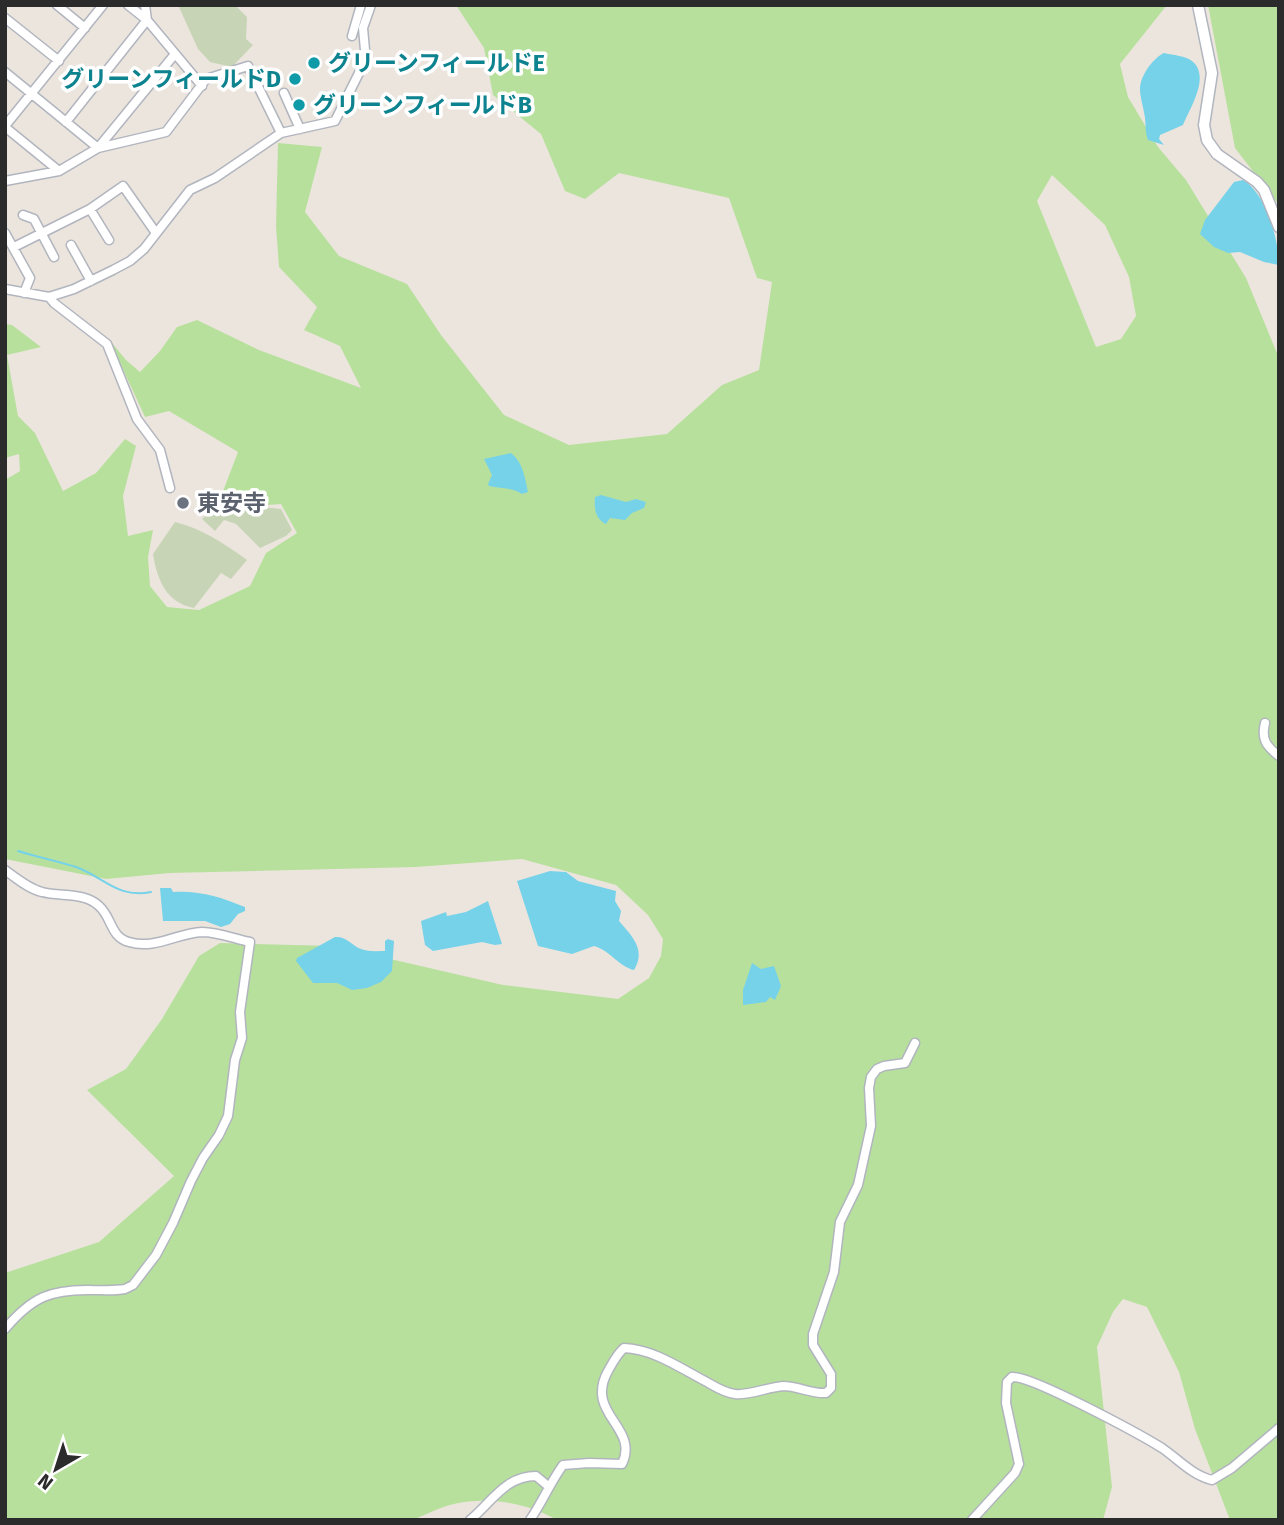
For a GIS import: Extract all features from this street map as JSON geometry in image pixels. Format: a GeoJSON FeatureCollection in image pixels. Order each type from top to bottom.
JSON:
{"type":"FeatureCollection","features":[{"type":"Feature","properties":{"kind":"street"},"geometry":{"type":"LineString","coordinates":[[57,5],[85,28]]}},
{"type":"Feature","properties":{"kind":"street"},"geometry":{"type":"LineString","coordinates":[[59,172],[5,127],[103,5]]}},
{"type":"Feature","properties":{"kind":"street"},"geometry":{"type":"LineString","coordinates":[[128,5],[147,20],[202,86]]}},
{"type":"Feature","properties":{"kind":"street"},"geometry":{"type":"LineString","coordinates":[[66,122],[147,20],[145,5]]}},
{"type":"Feature","properties":{"kind":"street"},"geometry":{"type":"LineString","coordinates":[[352,36],[361,5]]}},
{"type":"Feature","properties":{"kind":"street"},"geometry":{"type":"LineString","coordinates":[[5,289],[49,297],[91,281],[130,261],[144,249],[190,190],[215,178],[281,133],[335,121],[362,67],[365,51],[363,28],[371,5]]}},
{"type":"Feature","properties":{"kind":"street"},"geometry":{"type":"LineString","coordinates":[[1198,5],[1212,73],[1204,125],[1207,139],[1217,154],[1264,190],[1279,227]]}},
{"type":"Feature","properties":{"kind":"street"},"geometry":{"type":"LineString","coordinates":[[5,18],[59,61]]}},
{"type":"Feature","properties":{"kind":"street"},"geometry":{"type":"LineString","coordinates":[[98,148],[175,54]]}},
{"type":"Feature","properties":{"kind":"street"},"geometry":{"type":"LineString","coordinates":[[5,181],[59,172],[98,148],[166,132],[206,79],[248,66],[281,133]]}},
{"type":"Feature","properties":{"kind":"street"},"geometry":{"type":"LineString","coordinates":[[5,72],[98,148]]}},
{"type":"Feature","properties":{"kind":"street"},"geometry":{"type":"LineString","coordinates":[[284,93],[299,129]]}},
{"type":"Feature","properties":{"kind":"street"},"geometry":{"type":"LineString","coordinates":[[14,247],[90,209],[124,186],[156,233]]}},
{"type":"Feature","properties":{"kind":"street"},"geometry":{"type":"LineString","coordinates":[[90,209],[108,240]]}},
{"type":"Feature","properties":{"kind":"street"},"geometry":{"type":"LineString","coordinates":[[23,215],[34,219],[54,257]]}},
{"type":"Feature","properties":{"kind":"street"},"geometry":{"type":"LineString","coordinates":[[5,233],[30,278],[24,293]]}},
{"type":"Feature","properties":{"kind":"street"},"geometry":{"type":"LineString","coordinates":[[71,245],[91,281]]}},
{"type":"Feature","properties":{"kind":"street"},"geometry":{"type":"LineString","coordinates":[[49,297],[107,344],[137,419],[160,450],[170,488]]}},
{"type":"Feature","properties":{"kind":"street"},"geometry":{"type":"LineString","coordinates":[[1265,723],[1264,739],[1267,747],[1279,756]]}},
{"type":"Feature","properties":{"kind":"street"},"geometry":{"type":"LineString","coordinates":[[5,870],[41,892],[86,898],[99,905],[112,930],[129,942],[162,943],[178,935],[205,932],[250,942],[240,1012],[242,1038],[234,1060],[228,1116],[191,1181],[156,1255],[133,1285],[125,1289],[57,1291],[39,1297],[27,1305],[5,1329]]}},
{"type":"Feature","properties":{"kind":"street"},"geometry":{"type":"LineString","coordinates":[[530,1520],[563,1465],[622,1464],[622,1433],[605,1405],[601,1388],[616,1357],[624,1348],[634,1348],[658,1357],[717,1388],[735,1394],[783,1386],[819,1393],[826,1393],[831,1388],[831,1374],[813,1345],[813,1334],[834,1272],[840,1223],[858,1185],[871,1126],[869,1088],[877,1069],[905,1063],[915,1043]]}},
{"type":"Feature","properties":{"kind":"street"},"geometry":{"type":"LineString","coordinates":[[972,1520],[1015,1473],[1019,1464],[1006,1403],[1007,1382],[1012,1377],[1024,1378],[1042,1386],[1131,1430],[1195,1473],[1212,1480],[1232,1468],[1279,1428]]}},
{"type":"Feature","properties":{"kind":"street"},"geometry":{"type":"LineString","coordinates":[[470,1520],[502,1488],[519,1479],[536,1476],[548,1486]]}},
{"type":"Feature","properties":{"kind":"green space"},"geometry":{"type":"Polygon","coordinates":[[[178,5],[235,5],[247,17],[246,39],[253,45],[232,67],[210,62],[198,49],[178,5]]]}},
{"type":"Feature","properties":{"kind":"green space"},"geometry":{"type":"Polygon","coordinates":[[[456,5],[1167,5],[1120,64],[1128,97],[1158,147],[1186,180],[1246,278],[1279,358],[1279,1520],[1230,1520],[1195,1429],[1179,1372],[1147,1307],[1123,1299],[1113,1312],[1097,1347],[1112,1487],[1103,1520],[557,1520],[521,1505],[480,1501],[449,1505],[412,1520],[5,1520],[5,1273],[99,1242],[174,1176],[87,1090],[126,1069],[162,1019],[199,956],[220,943],[334,946],[503,985],[618,999],[649,978],[661,956],[663,939],[648,915],[616,885],[522,859],[416,867],[170,873],[106,879],[5,859],[5,480],[20,471],[19,454],[5,458],[5,324],[12,325],[41,347],[7,355],[18,416],[35,433],[63,491],[96,473],[125,439],[136,446],[123,496],[128,536],[153,530],[148,557],[150,586],[167,607],[199,610],[250,586],[266,553],[297,533],[281,504],[228,508],[220,499],[238,452],[169,411],[145,417],[114,350],[106,339],[108,338],[140,372],[160,351],[177,327],[197,320],[259,350],[361,388],[340,346],[304,330],[317,307],[279,267],[276,226],[278,143],[322,147],[305,212],[339,256],[407,284],[441,335],[504,415],[569,445],[667,434],[722,385],[759,370],[772,282],[757,278],[729,198],[619,173],[585,199],[565,191],[541,134],[493,95],[484,48],[456,5]],[[1052,175],[1037,201],[1096,347],[1121,339],[1136,316],[1129,277],[1105,225],[1052,175]]]}},
{"type":"Feature","properties":{"kind":"green space"},"geometry":{"type":"Polygon","coordinates":[[[1208,5],[1279,5],[1279,205],[1235,148],[1208,5]]]}},
{"type":"Feature","properties":{"kind":"green space"},"geometry":{"type":"Polygon","coordinates":[[[219,502],[281,509],[292,530],[286,536],[260,548],[236,524],[224,520],[215,531],[202,519],[219,502]]]}},
{"type":"Feature","properties":{"kind":"green space"},"geometry":{"type":"Polygon","coordinates":[[[175,522],[203,532],[247,560],[231,579],[221,573],[194,608],[176,601],[164,588],[153,554],[175,522]]]}},
{"type":"Feature","properties":{"kind":"water"},"geometry":{"type":"Polygon","coordinates":[[[1164,53],[1189,59],[1200,75],[1194,101],[1183,125],[1160,135],[1159,139],[1164,145],[1148,140],[1140,89],[1148,68],[1164,53]]]}},
{"type":"Feature","properties":{"kind":"water"},"geometry":{"type":"Polygon","coordinates":[[[1243,180],[1258,195],[1270,218],[1277,243],[1279,265],[1240,252],[1228,253],[1214,247],[1200,234],[1205,220],[1234,182],[1243,180]]]}},
{"type":"Feature","properties":{"kind":"water"},"geometry":{"type":"Polygon","coordinates":[[[511,453],[521,466],[528,492],[522,494],[488,484],[492,475],[484,459],[511,453]]]}},
{"type":"Feature","properties":{"kind":"water"},"geometry":{"type":"Polygon","coordinates":[[[601,495],[626,502],[636,499],[646,502],[644,508],[632,513],[625,520],[610,518],[606,524],[597,516],[595,509],[595,497],[601,495]]]}},
{"type":"Feature","properties":{"kind":"water"},"geometry":{"type":"Polygon","coordinates":[[[550,871],[566,872],[578,881],[616,891],[615,901],[621,911],[619,921],[633,938],[638,950],[639,956],[634,970],[594,946],[572,954],[538,946],[517,881],[550,871]]]}},
{"type":"Feature","properties":{"kind":"water"},"geometry":{"type":"Polygon","coordinates":[[[160,888],[218,897],[245,907],[245,911],[238,914],[230,924],[221,927],[205,921],[163,921],[160,888]]]}},
{"type":"Feature","properties":{"kind":"water"},"geometry":{"type":"Polygon","coordinates":[[[488,901],[502,944],[482,942],[433,951],[425,945],[421,921],[446,912],[447,916],[466,912],[488,901]]]}},
{"type":"Feature","properties":{"kind":"water"},"geometry":{"type":"Polygon","coordinates":[[[335,937],[370,951],[385,951],[385,941],[394,941],[392,971],[381,982],[367,988],[352,990],[337,983],[313,983],[296,961],[297,958],[335,937]]]}},
{"type":"Feature","properties":{"kind":"water"},"geometry":{"type":"Polygon","coordinates":[[[752,963],[761,969],[774,966],[781,986],[775,1000],[770,997],[766,1002],[743,1005],[743,990],[752,963]]]}},
{"type":"Feature","properties":{"kind":"waterway"},"geometry":{"type":"LineString","coordinates":[[18,851],[76,867],[120,890],[151,892]]}},
{"type":"Feature","properties":{"kind":"place","name":"グリーンフィールドE"},"geometry":{"type":"Point","coordinates":[314,63]}},
{"type":"Feature","properties":{"kind":"place","name":"グリーンフィールドD"},"geometry":{"type":"Point","coordinates":[295,79]}},
{"type":"Feature","properties":{"kind":"place","name":"グリーンフィールドB"},"geometry":{"type":"Point","coordinates":[299,105]}},
{"type":"Feature","properties":{"kind":"place","name":"東安寺"},"geometry":{"type":"Point","coordinates":[183,503]}}]}
